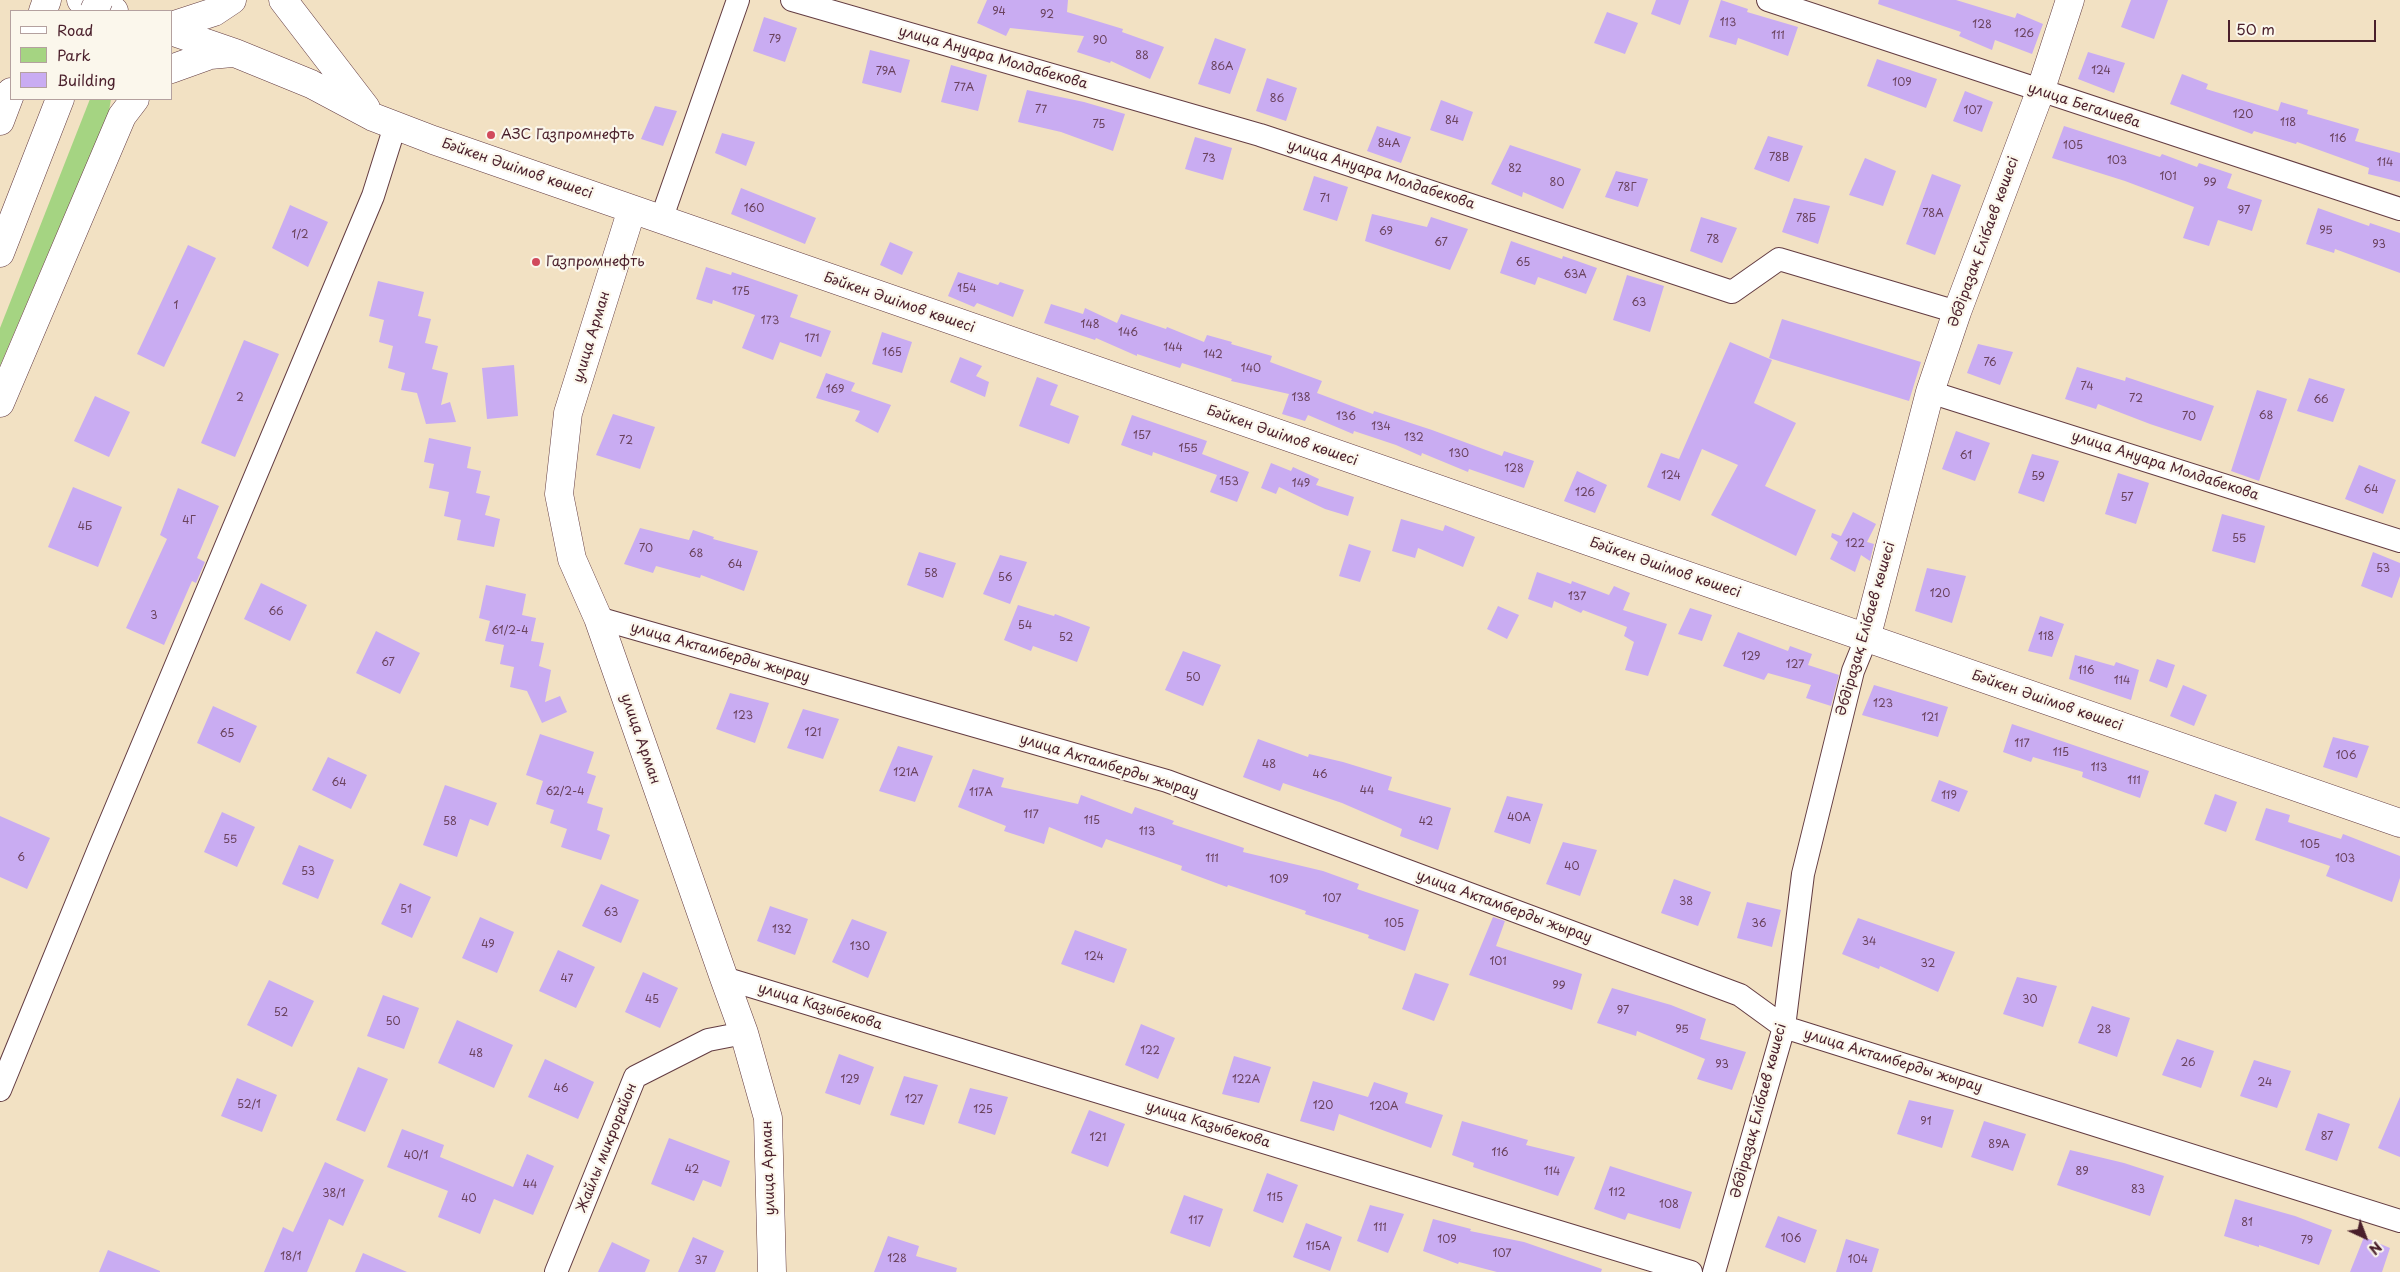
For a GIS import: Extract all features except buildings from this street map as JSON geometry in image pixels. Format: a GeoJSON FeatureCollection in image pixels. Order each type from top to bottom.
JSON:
{"type":"FeatureCollection","features":[{"type":"Feature","properties":{"kind":"main road"},"geometry":{"type":"LineString","coordinates":[[172,26],[214,12],[232,0]]}},
{"type":"Feature","properties":{"kind":"main road"},"geometry":{"type":"LineString","coordinates":[[283,0],[384,122]]}},
{"type":"Feature","properties":{"kind":"main road","name":"Әбдіразақ Елібаев көшесі"},"geometry":{"type":"LineString","coordinates":[[1866,639],[1930,392],[1957,312],[2040,92],[2070,0]]}},
{"type":"Feature","properties":{"kind":"main road"},"geometry":{"type":"LineString","coordinates":[[90,5],[110,10]]}},
{"type":"Feature","properties":{"kind":"main road","name":"Бәйкен Әшімов көшесі"},"geometry":{"type":"LineString","coordinates":[[172,31],[235,53],[311,84],[384,122],[661,220],[2400,823]]}},
{"type":"Feature","properties":{"kind":"main road"},"geometry":{"type":"LineString","coordinates":[[172,69],[210,55],[235,53]]}},
{"type":"Feature","properties":{"kind":"main road"},"geometry":{"type":"LineString","coordinates":[[0,121],[10,95]]}},
{"type":"Feature","properties":{"kind":"main road"},"geometry":{"type":"LineString","coordinates":[[0,253],[60,100]]}},
{"type":"Feature","properties":{"kind":"main road"},"geometry":{"type":"LineString","coordinates":[[0,403],[127,105]]}},
{"type":"Feature","properties":{"kind":"main road","name":"улица Арман"},"geometry":{"type":"LineString","coordinates":[[632,209],[568,413],[559,494],[572,559],[598,618],[744,1033],[768,1118],[772,1272]]}},
{"type":"Feature","properties":{"kind":"street"},"geometry":{"type":"LineString","coordinates":[[661,220],[738,0]]}},
{"type":"Feature","properties":{"kind":"street","name":"улица Ануара Молдабекова"},"geometry":{"type":"LineString","coordinates":[[792,0],[1260,135],[1732,292],[1779,259],[1957,312]]}},
{"type":"Feature","properties":{"kind":"street","name":"улица Бегалиева"},"geometry":{"type":"LineString","coordinates":[[1768,0],[2040,92],[2400,210]]}},
{"type":"Feature","properties":{"kind":"street"},"geometry":{"type":"LineString","coordinates":[[0,1090],[98,851],[373,196],[384,122]]}},
{"type":"Feature","properties":{"kind":"street","name":"улица Ануара Молдабекова"},"geometry":{"type":"LineString","coordinates":[[1930,392],[2400,540]]}},
{"type":"Feature","properties":{"kind":"street","name":"улица Актамберды жырау"},"geometry":{"type":"LineString","coordinates":[[598,618],[1167,781],[1740,995],[1784,1027],[2400,1221]]}},
{"type":"Feature","properties":{"kind":"street","name":"Әбдіразақ Елібаев көшесі"},"geometry":{"type":"LineString","coordinates":[[1714,1272],[1784,1027],[1803,874],[1852,671],[1866,639]]}},
{"type":"Feature","properties":{"kind":"street","name":"улица Казыбекова"},"geometry":{"type":"LineString","coordinates":[[724,978],[1691,1272]]}},
{"type":"Feature","properties":{"kind":"street","name":"Жайлы микрорайон"},"geometry":{"type":"LineString","coordinates":[[556,1272],[635,1077],[708,1040],[744,1033]]}},
{"type":"Feature","properties":{"kind":"green space"},"geometry":{"type":"Polygon","coordinates":[[[90,100],[111,100],[109,111],[0,366],[0,328],[90,100]]]}},
{"type":"Feature","properties":{"kind":"place","name":"АЗС Газпромнефть"},"geometry":{"type":"Point","coordinates":[491,135]}},
{"type":"Feature","properties":{"kind":"place","name":"Газпромнефть"},"geometry":{"type":"Point","coordinates":[536,262]}}]}
